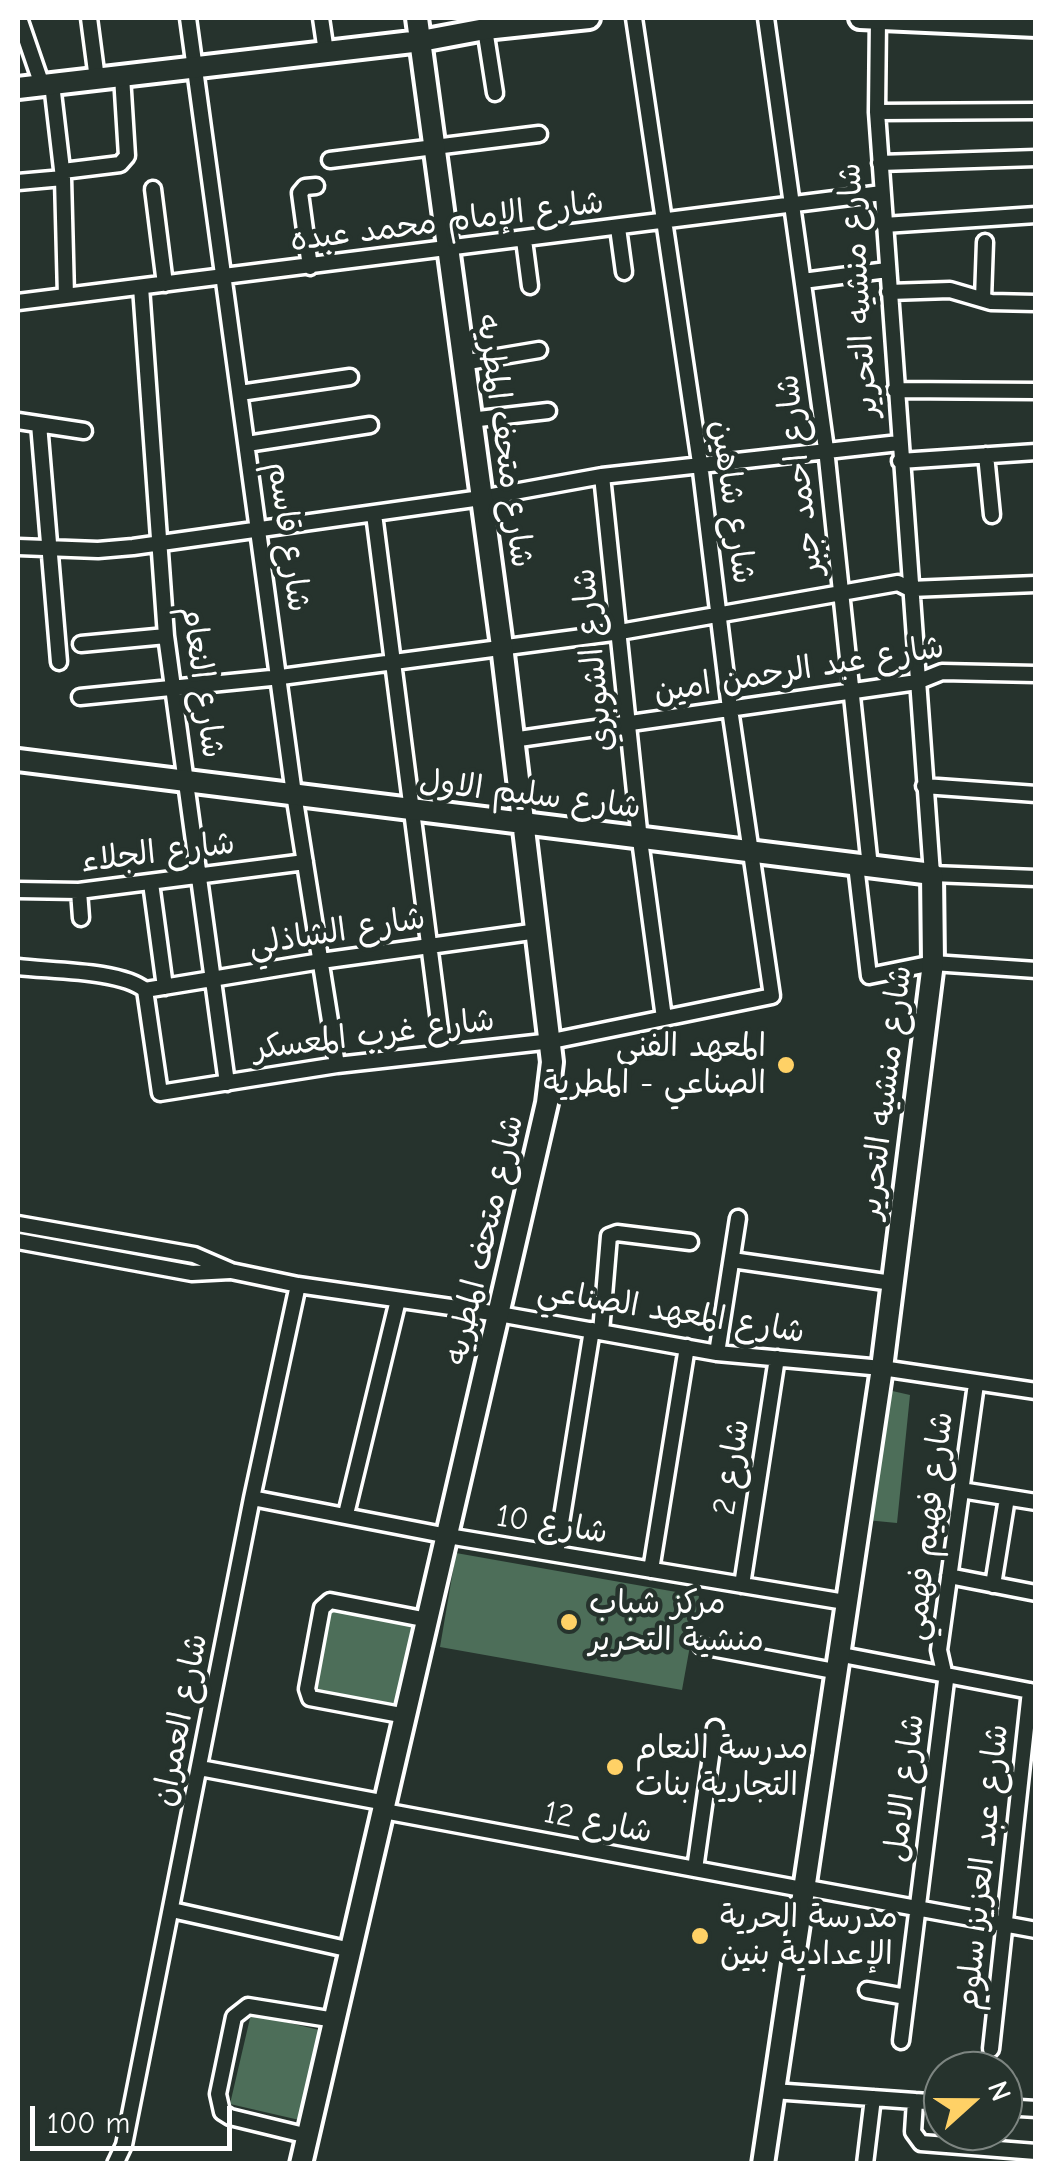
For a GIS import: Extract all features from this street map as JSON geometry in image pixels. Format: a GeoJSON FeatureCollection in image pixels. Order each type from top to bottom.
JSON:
{"type":"FeatureCollection","features":[{"type":"Feature","properties":{"kind":"street"},"geometry":{"type":"LineString","coordinates":[[19,18],[47,84],[63,175],[66,296]]}},
{"type":"Feature","properties":{"kind":"street"},"geometry":{"type":"LineString","coordinates":[[89,18],[97,79]]}},
{"type":"Feature","properties":{"kind":"street","name":"شارع قاسم"},"geometry":{"type":"LineString","coordinates":[[188,18],[294,794],[337,1064]]}},
{"type":"Feature","properties":{"kind":"street"},"geometry":{"type":"LineString","coordinates":[[321,18],[326,52]]}},
{"type":"Feature","properties":{"kind":"street","name":"شارع متحف المطريه"},"geometry":{"type":"LineString","coordinates":[[301,2164],[547,1103],[552,1041],[417,18]]}},
{"type":"Feature","properties":{"kind":"street"},"geometry":{"type":"LineString","coordinates":[[18,88],[420,41],[489,25],[589,18]]}},
{"type":"Feature","properties":{"kind":"street","name":"شارع شاهين"},"geometry":{"type":"LineString","coordinates":[[634,18],[700,463],[730,709],[772,996]]}},
{"type":"Feature","properties":{"kind":"street","name":"شارع احمد جبر"},"geometry":{"type":"LineString","coordinates":[[766,18],[826,449],[842,596],[868,976],[933,963]]}},
{"type":"Feature","properties":{"kind":"street"},"geometry":{"type":"LineString","coordinates":[[869,18],[1036,26]]}},
{"type":"Feature","properties":{"kind":"street","name":"شارع منشيه التحرير"},"geometry":{"type":"LineString","coordinates":[[763,2164],[882,1368],[933,963],[932,874],[869,18]]}},
{"type":"Feature","properties":{"kind":"street"},"geometry":{"type":"LineString","coordinates":[[489,25],[496,92]]}},
{"type":"Feature","properties":{"kind":"street"},"geometry":{"type":"LineString","coordinates":[[18,182],[120,164],[128,156],[122,76]]}},
{"type":"Feature","properties":{"kind":"street"},"geometry":{"type":"LineString","coordinates":[[877,112],[1036,111]]}},
{"type":"Feature","properties":{"kind":"street"},"geometry":{"type":"LineString","coordinates":[[330,160],[540,134]]}},
{"type":"Feature","properties":{"kind":"street"},"geometry":{"type":"LineString","coordinates":[[880,163],[1036,158]]}},
{"type":"Feature","properties":{"kind":"street"},"geometry":{"type":"LineString","coordinates":[[310,267],[300,193],[316,186]]}},
{"type":"Feature","properties":{"kind":"street"},"geometry":{"type":"LineString","coordinates":[[153,188],[166,284]]}},
{"type":"Feature","properties":{"kind":"street","name":"شارع الإمام محمد عبده"},"geometry":{"type":"LineString","coordinates":[[18,302],[882,193]]}},
{"type":"Feature","properties":{"kind":"street"},"geometry":{"type":"LineString","coordinates":[[884,226],[1036,215]]}},
{"type":"Feature","properties":{"kind":"street"},"geometry":{"type":"LineString","coordinates":[[618,228],[624,272]]}},
{"type":"Feature","properties":{"kind":"street"},"geometry":{"type":"LineString","coordinates":[[524,240],[530,286]]}},
{"type":"Feature","properties":{"kind":"street"},"geometry":{"type":"LineString","coordinates":[[983,299],[985,242]]}},
{"type":"Feature","properties":{"kind":"street"},"geometry":{"type":"LineString","coordinates":[[803,281],[887,270]]}},
{"type":"Feature","properties":{"kind":"street","name":"شارع النعام"},"geometry":{"type":"LineString","coordinates":[[142,287],[166,636],[227,1082]]}},
{"type":"Feature","properties":{"kind":"street"},"geometry":{"type":"LineString","coordinates":[[889,292],[950,290],[991,302],[1036,303]]}},
{"type":"Feature","properties":{"kind":"street"},"geometry":{"type":"LineString","coordinates":[[462,362],[539,350]]}},
{"type":"Feature","properties":{"kind":"street"},"geometry":{"type":"LineString","coordinates":[[240,392],[350,377]]}},
{"type":"Feature","properties":{"kind":"street"},"geometry":{"type":"LineString","coordinates":[[895,390],[1036,390]]}},
{"type":"Feature","properties":{"kind":"street"},"geometry":{"type":"LineString","coordinates":[[470,420],[548,411]]}},
{"type":"Feature","properties":{"kind":"street"},"geometry":{"type":"LineString","coordinates":[[18,421],[84,431]]}},
{"type":"Feature","properties":{"kind":"street"},"geometry":{"type":"LineString","coordinates":[[39,424],[59,662]]}},
{"type":"Feature","properties":{"kind":"street"},"geometry":{"type":"LineString","coordinates":[[247,444],[370,425]]}},
{"type":"Feature","properties":{"kind":"street"},"geometry":{"type":"LineString","coordinates":[[18,547],[98,550],[157,544],[481,498],[602,476],[899,442]]}},
{"type":"Feature","properties":{"kind":"street"},"geometry":{"type":"LineString","coordinates":[[900,461],[1036,452]]}},
{"type":"Feature","properties":{"kind":"street"},"geometry":{"type":"LineString","coordinates":[[986,455],[992,515]]}},
{"type":"Feature","properties":{"kind":"street","name":"شارع الشوبري"},"geometry":{"type":"LineString","coordinates":[[602,476],[640,840],[664,1018]]}},
{"type":"Feature","properties":{"kind":"street"},"geometry":{"type":"LineString","coordinates":[[374,514],[443,1053]]}},
{"type":"Feature","properties":{"kind":"street"},"geometry":{"type":"LineString","coordinates":[[80,698],[280,677],[620,632],[842,596],[898,583],[910,590],[1036,584]]}},
{"type":"Feature","properties":{"kind":"street"},"geometry":{"type":"LineString","coordinates":[[81,644],[166,636]]}},
{"type":"Feature","properties":{"kind":"street","name":"شارع عبد الرحمن امين"},"geometry":{"type":"LineString","coordinates":[[512,740],[917,682],[942,672],[1036,674]]}},
{"type":"Feature","properties":{"kind":"street","name":"شارع سليم الاول"},"geometry":{"type":"LineString","coordinates":[[18,760],[932,874],[1036,878]]}},
{"type":"Feature","properties":{"kind":"street"},"geometry":{"type":"LineString","coordinates":[[924,786],[1036,794]]}},
{"type":"Feature","properties":{"kind":"street","name":"شارع الجلاء"},"geometry":{"type":"LineString","coordinates":[[18,890],[78,891],[305,862]]}},
{"type":"Feature","properties":{"kind":"street"},"geometry":{"type":"LineString","coordinates":[[151,883],[165,987]]}},
{"type":"Feature","properties":{"kind":"street"},"geometry":{"type":"LineString","coordinates":[[78,891],[81,918]]}},
{"type":"Feature","properties":{"kind":"street","name":"شارع الشاذلي"},"geometry":{"type":"LineString","coordinates":[[145,990],[538,930]]}},
{"type":"Feature","properties":{"kind":"street"},"geometry":{"type":"LineString","coordinates":[[933,963],[1036,970]]}},
{"type":"Feature","properties":{"kind":"street"},"geometry":{"type":"LineString","coordinates":[[18,967],[120,978],[145,990]]}},
{"type":"Feature","properties":{"kind":"street","name":"شارع غرب المعسكر"},"geometry":{"type":"LineString","coordinates":[[145,990],[160,1094],[337,1064],[552,1041],[772,996]]}},
{"type":"Feature","properties":{"kind":"street"},"geometry":{"type":"LineString","coordinates":[[717,1353],[738,1218]]}},
{"type":"Feature","properties":{"kind":"street"},"geometry":{"type":"LineString","coordinates":[[18,1224],[194,1255],[231,1270]]}},
{"type":"Feature","properties":{"kind":"street"},"geometry":{"type":"LineString","coordinates":[[556,1554],[609,1236],[617,1233],[690,1242]]}},
{"type":"Feature","properties":{"kind":"street"},"geometry":{"type":"LineString","coordinates":[[18,1241],[192,1273],[231,1270]]}},
{"type":"Feature","properties":{"kind":"street"},"geometry":{"type":"LineString","coordinates":[[732,1260],[892,1282]]}},
{"type":"Feature","properties":{"kind":"street","name":"شارع المعهد الصناعي"},"geometry":{"type":"LineString","coordinates":[[231,1270],[298,1285],[499,1314],[717,1353],[882,1368],[1036,1391]]}},
{"type":"Feature","properties":{"kind":"street","name":"شارع العمران"},"geometry":{"type":"LineString","coordinates":[[115,2164],[124,2145],[298,1285]]}},
{"type":"Feature","properties":{"kind":"street"},"geometry":{"type":"LineString","coordinates":[[346,1514],[398,1300]]}},
{"type":"Feature","properties":{"kind":"street"},"geometry":{"type":"LineString","coordinates":[[651,1570],[687,1348]]}},
{"type":"Feature","properties":{"kind":"street","name":"شارع 2"},"geometry":{"type":"LineString","coordinates":[[742,1585],[776,1358]]}},
{"type":"Feature","properties":{"kind":"street","name":"شارع فهيم فهمي"},"geometry":{"type":"LineString","coordinates":[[945,1674],[939,1650],[976,1384]]}},
{"type":"Feature","properties":{"kind":"street"},"geometry":{"type":"LineString","coordinates":[[961,1490],[1036,1502]]}},
{"type":"Feature","properties":{"kind":"street","name":"شارع 10"},"geometry":{"type":"LineString","coordinates":[[252,1498],[448,1536],[845,1602]]}},
{"type":"Feature","properties":{"kind":"street"},"geometry":{"type":"LineString","coordinates":[[993,1585],[1007,1498]]}},
{"type":"Feature","properties":{"kind":"street"},"geometry":{"type":"LineString","coordinates":[[949,1576],[1036,1593]]}},
{"type":"Feature","properties":{"kind":"street"},"geometry":{"type":"LineString","coordinates":[[406,1716],[310,1698],[307,1689],[322,1608],[330,1601],[428,1620]]}},
{"type":"Feature","properties":{"kind":"street"},"geometry":{"type":"LineString","coordinates":[[702,1646],[945,1674],[1033,1691]]}},
{"type":"Feature","properties":{"kind":"street","name":"شارع الامل"},"geometry":{"type":"LineString","coordinates":[[900,2041],[945,1674]]}},
{"type":"Feature","properties":{"kind":"street","name":"شارع عبد العزيز سلوم"},"geometry":{"type":"LineString","coordinates":[[990,2049],[1033,1691]]}},
{"type":"Feature","properties":{"kind":"street"},"geometry":{"type":"LineString","coordinates":[[695,1869],[715,1728]]}},
{"type":"Feature","properties":{"kind":"street","name":"شارع 12"},"geometry":{"type":"LineString","coordinates":[[200,1768],[695,1869],[1036,1930]]}},
{"type":"Feature","properties":{"kind":"street"},"geometry":{"type":"LineString","coordinates":[[172,1910],[351,1950]]}},
{"type":"Feature","properties":{"kind":"street"},"geometry":{"type":"LineString","coordinates":[[867,1990],[906,1997]]}},
{"type":"Feature","properties":{"kind":"street"},"geometry":{"type":"LineString","coordinates":[[308,2136],[222,2112],[218,2094],[234,2017],[248,2006],[335,2020]]}},
{"type":"Feature","properties":{"kind":"street"},"geometry":{"type":"LineString","coordinates":[[772,2091],[923,2102]]}},
{"type":"Feature","properties":{"kind":"street"},"geometry":{"type":"LineString","coordinates":[[864,2164],[873,2098]]}},
{"type":"Feature","properties":{"kind":"street"},"geometry":{"type":"LineString","coordinates":[[914,2101],[912,2132],[922,2143],[1036,2152]]}},
{"type":"Feature","properties":{"kind":"green space"},"geometry":{"type":"Polygon","coordinates":[[[888,1390],[910,1395],[897,1523],[866,1520],[888,1390]]]}},
{"type":"Feature","properties":{"kind":"green space","name":"مركز شباب منشية التحرير"},"geometry":{"type":"Polygon","coordinates":[[[456,1553],[699,1596],[682,1690],[440,1647],[456,1553]]]}},
{"type":"Feature","properties":{"kind":"green space"},"geometry":{"type":"Polygon","coordinates":[[[329,1606],[414,1623],[396,1705],[314,1690],[329,1606]]]}},
{"type":"Feature","properties":{"kind":"green space"},"geometry":{"type":"Polygon","coordinates":[[[251,2014],[328,2032],[308,2122],[230,2104],[251,2014]]]}},
{"type":"Feature","properties":{"kind":"place","name":"المعهد الفني الصناعي - المطرية"},"geometry":{"type":"Point","coordinates":[786,1065]}},
{"type":"Feature","properties":{"kind":"place","name":"مركز شباب منشية التحرير"},"geometry":{"type":"Point","coordinates":[569,1622]}},
{"type":"Feature","properties":{"kind":"place","name":"مدرسة النعام التجارية بنات"},"geometry":{"type":"Point","coordinates":[615,1767]}},
{"type":"Feature","properties":{"kind":"place","name":"مدرسة الحرية الإعدادية بنين"},"geometry":{"type":"Point","coordinates":[700,1936]}}]}
